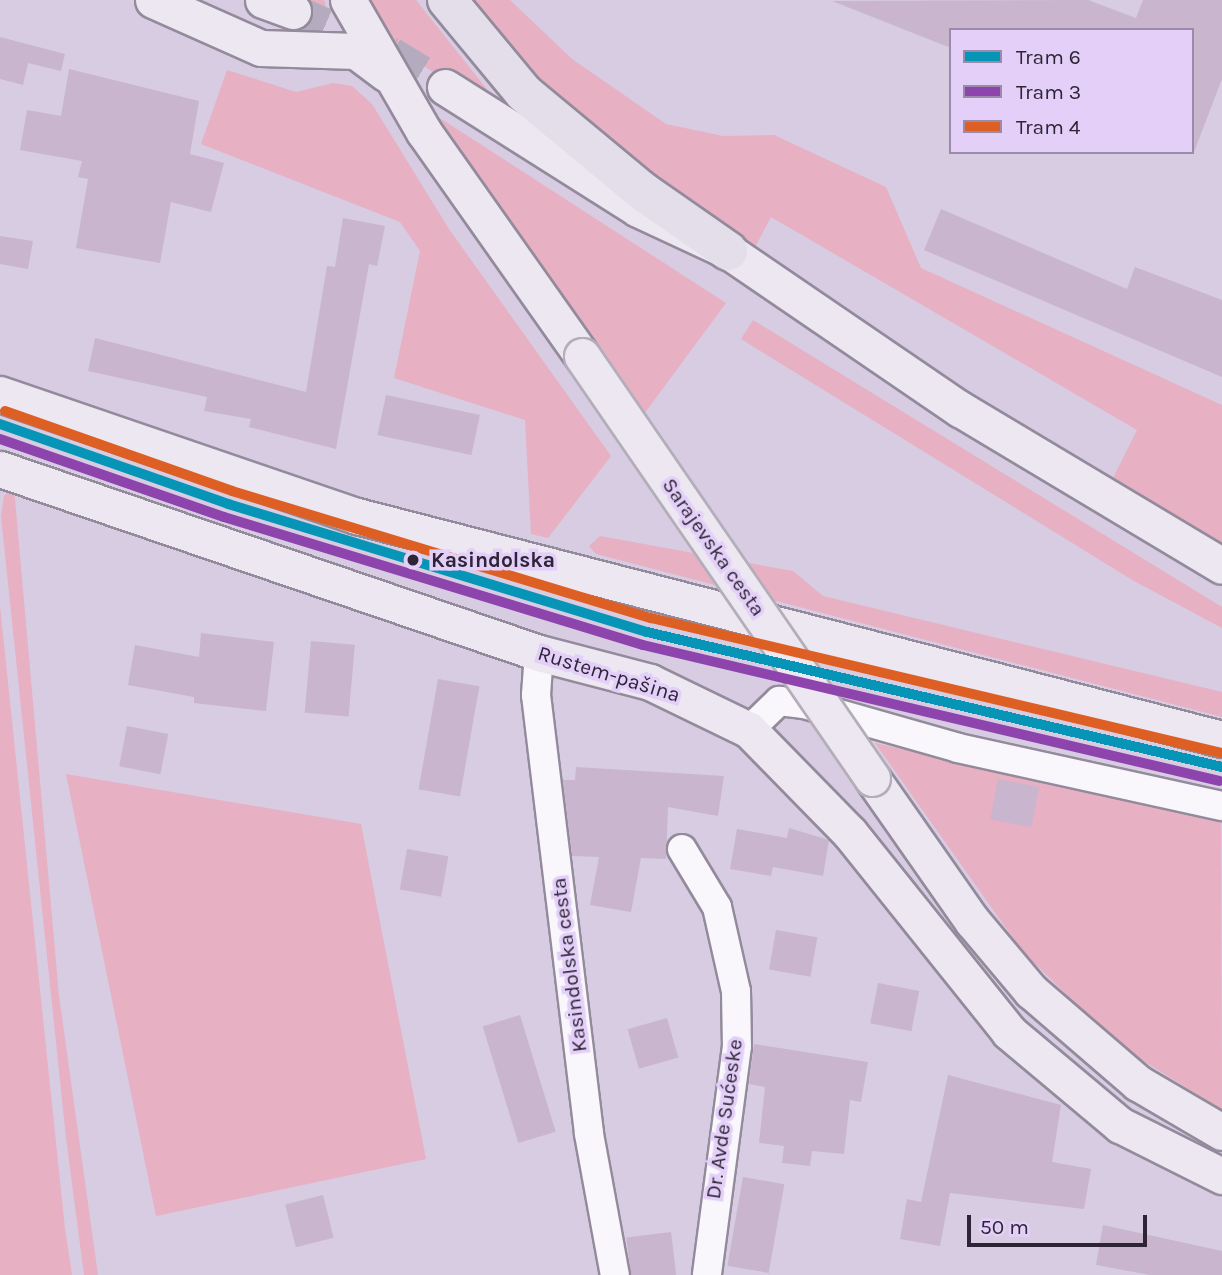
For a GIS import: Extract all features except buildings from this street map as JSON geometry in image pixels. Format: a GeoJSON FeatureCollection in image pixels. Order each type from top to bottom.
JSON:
{"type":"FeatureCollection","features":[{"type":"Feature","properties":{"kind":"highway"},"geometry":{"type":"LineString","coordinates":[[447,0],[524,93],[728,251]]}},
{"type":"Feature","properties":{"kind":"main road"},"geometry":{"type":"LineString","coordinates":[[153,0],[261,48],[356,51],[395,85]]}},
{"type":"Feature","properties":{"kind":"main road","name":"Sarajevska cesta"},"geometry":{"type":"LineString","coordinates":[[348,0],[395,85],[973,922],[1031,991],[1138,1083],[1222,1132]]}},
{"type":"Feature","properties":{"kind":"main road"},"geometry":{"type":"LineString","coordinates":[[445,87],[638,209],[728,251],[960,409],[1222,566]]}},
{"type":"Feature","properties":{"kind":"main road"},"geometry":{"type":"LineString","coordinates":[[0,394],[357,516],[1222,739]]}},
{"type":"Feature","properties":{"kind":"main road","name":"Rustem-pašina"},"geometry":{"type":"LineString","coordinates":[[0,469],[539,653],[672,690],[749,730],[849,832],[1009,1032],[1120,1125],[1222,1176]]}},
{"type":"Feature","properties":{"kind":"street","name":"Kasindolska cesta"},"geometry":{"type":"LineString","coordinates":[[539,653],[537,707],[589,1134],[615,1275]]}},
{"type":"Feature","properties":{"kind":"street"},"geometry":{"type":"LineString","coordinates":[[749,730],[779,701],[804,704],[958,748],[1222,806]]}},
{"type":"Feature","properties":{"kind":"street","name":"Dr. Avde Sućeske"},"geometry":{"type":"LineString","coordinates":[[682,849],[717,907],[736,991],[737,1046],[707,1275]]}},
{"type":"Feature","properties":{"kind":"shaded area"},"geometry":{"type":"Polygon","coordinates":[[[278,0],[324,0],[327,10],[321,17],[278,0]]]}},
{"type":"Feature","properties":{"kind":"shaded area"},"geometry":{"type":"Polygon","coordinates":[[[371,0],[416,0],[525,137],[389,41],[371,0]]]}},
{"type":"Feature","properties":{"kind":"shaded area"},"geometry":{"type":"Polygon","coordinates":[[[471,0],[510,0],[572,59],[666,124],[723,136],[774,135],[886,187],[921,268],[1222,405],[1222,543],[1113,478],[1137,430],[771,217],[754,249],[599,138],[531,72],[471,0]]]}},
{"type":"Feature","properties":{"kind":"shaded area"},"geometry":{"type":"Polygon","coordinates":[[[227,70],[296,92],[333,83],[352,86],[372,104],[449,229],[611,456],[548,538],[531,534],[525,420],[394,378],[420,251],[400,222],[201,144],[227,70]]]}},
{"type":"Feature","properties":{"kind":"shaded area"},"geometry":{"type":"Polygon","coordinates":[[[429,111],[726,303],[644,414],[429,111]]]}},
{"type":"Feature","properties":{"kind":"shaded area"},"geometry":{"type":"Polygon","coordinates":[[[753,320],[1222,607],[1222,628],[1134,581],[741,339],[753,320]]]}},
{"type":"Feature","properties":{"kind":"shaded area"},"geometry":{"type":"Polygon","coordinates":[[[14,488],[59,996],[98,1275],[84,1275],[66,1138],[1,516],[4,496],[14,488]]]}},
{"type":"Feature","properties":{"kind":"shaded area"},"geometry":{"type":"Polygon","coordinates":[[[600,536],[793,571],[823,596],[1222,692],[1222,717],[596,554],[589,546],[600,536]]]}},
{"type":"Feature","properties":{"kind":"shaded area"},"geometry":{"type":"Polygon","coordinates":[[[0,606],[65,1229],[72,1275],[0,1275],[0,606]]]}},
{"type":"Feature","properties":{"kind":"shaded area"},"geometry":{"type":"Polygon","coordinates":[[[875,743],[1221,821],[1222,1110],[1118,1045],[1023,952],[875,743]]]}},
{"type":"Feature","properties":{"kind":"shaded area"},"geometry":{"type":"Polygon","coordinates":[[[66,774],[361,824],[426,1159],[156,1216],[66,774]]]}},
{"type":"Feature","properties":{"kind":"tunnel"},"geometry":{"type":"LineString","coordinates":[[293,11],[391,54],[445,87]]}},
{"type":"Feature","properties":{"kind":"tram line","name":"4"},"geometry":{"type":"LineString","coordinates":[[5,411],[232,491],[651,618],[1222,753]]}},
{"type":"Feature","properties":{"kind":"tram line","name":"6"},"geometry":{"type":"LineString","coordinates":[[0,424],[228,504],[647,632],[1222,767]]}},
{"type":"Feature","properties":{"kind":"tram line","name":"3"},"geometry":{"type":"LineString","coordinates":[[0,439],[224,517],[643,645],[1219,781]]}},
{"type":"Feature","properties":{"kind":"place","name":"Kasindolska"},"geometry":{"type":"Point","coordinates":[413,560]}}]}
